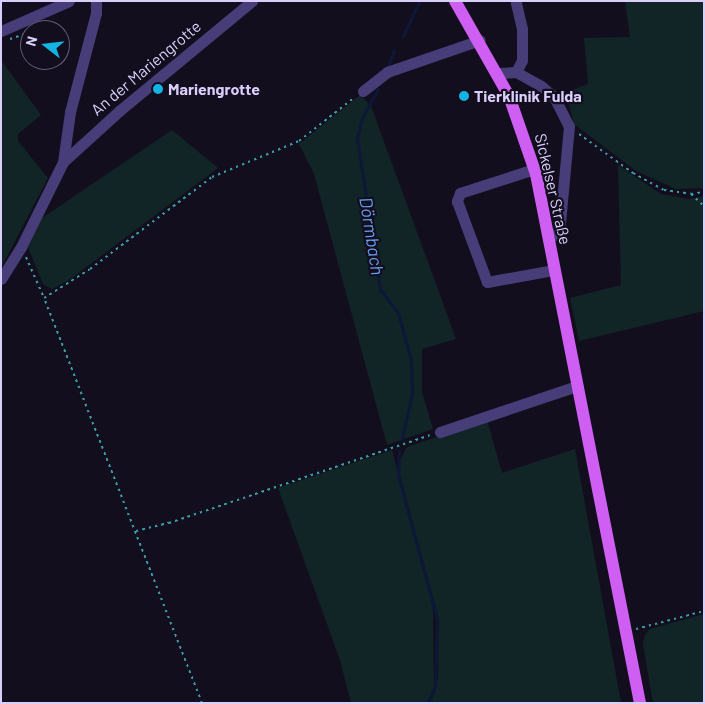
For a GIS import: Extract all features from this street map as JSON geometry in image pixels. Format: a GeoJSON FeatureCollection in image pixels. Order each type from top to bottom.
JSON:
{"type":"FeatureCollection","features":[{"type":"Feature","properties":{"kind":"main road","name":"Sickelser Straße"},"geometry":{"type":"LineString","coordinates":[[456,1],[498,73],[518,117],[534,170],[549,237],[640,703]]}},
{"type":"Feature","properties":{"kind":"street"},"geometry":{"type":"LineString","coordinates":[[5,35],[69,1]]}},
{"type":"Feature","properties":{"kind":"street"},"geometry":{"type":"LineString","coordinates":[[1,278],[21,247],[63,162],[70,112],[96,13],[96,1]]}},
{"type":"Feature","properties":{"kind":"street","name":"An der Mariengrotte"},"geometry":{"type":"LineString","coordinates":[[63,162],[119,111],[252,1]]}},
{"type":"Feature","properties":{"kind":"street"},"geometry":{"type":"LineString","coordinates":[[516,3],[522,37],[522,60],[516,72]]}},
{"type":"Feature","properties":{"kind":"street"},"geometry":{"type":"LineString","coordinates":[[362,91],[387,72],[480,40]]}},
{"type":"Feature","properties":{"kind":"street"},"geometry":{"type":"LineString","coordinates":[[498,73],[516,72],[554,97],[569,126],[560,223],[557,234],[549,237]]}},
{"type":"Feature","properties":{"kind":"street"},"geometry":{"type":"LineString","coordinates":[[534,170],[460,194],[457,201],[487,282],[554,270]]}},
{"type":"Feature","properties":{"kind":"street"},"geometry":{"type":"LineString","coordinates":[[440,432],[578,392]]}},
{"type":"Feature","properties":{"kind":"path"},"geometry":{"type":"LineString","coordinates":[[5,35],[20,33]]}},
{"type":"Feature","properties":{"kind":"path"},"geometry":{"type":"LineString","coordinates":[[44,298],[84,273],[212,177],[300,141],[362,91]]}},
{"type":"Feature","properties":{"kind":"path"},"geometry":{"type":"LineString","coordinates":[[569,126],[650,183],[664,190],[691,194],[704,192]]}},
{"type":"Feature","properties":{"kind":"path"},"geometry":{"type":"LineString","coordinates":[[691,194],[704,206]]}},
{"type":"Feature","properties":{"kind":"path"},"geometry":{"type":"LineString","coordinates":[[21,247],[44,298],[202,703]]}},
{"type":"Feature","properties":{"kind":"path"},"geometry":{"type":"LineString","coordinates":[[136,532],[169,523],[440,432]]}},
{"type":"Feature","properties":{"kind":"path"},"geometry":{"type":"LineString","coordinates":[[626,632],[704,611]]}},
{"type":"Feature","properties":{"kind":"green space"},"geometry":{"type":"Polygon","coordinates":[[[625,1],[704,1],[704,188],[676,189],[636,171],[574,124],[569,105],[560,95],[588,84],[584,38],[630,37],[625,1]]]}},
{"type":"Feature","properties":{"kind":"green space"},"geometry":{"type":"Polygon","coordinates":[[[1,60],[41,115],[18,134],[18,141],[48,178],[1,268],[1,60]]]}},
{"type":"Feature","properties":{"kind":"green space"},"geometry":{"type":"Polygon","coordinates":[[[360,95],[371,106],[456,339],[422,349],[422,392],[433,429],[387,445],[314,174],[299,144],[360,95]]]}},
{"type":"Feature","properties":{"kind":"green space"},"geometry":{"type":"Polygon","coordinates":[[[172,130],[218,168],[69,280],[52,289],[43,284],[28,247],[42,218],[172,130]]]}},
{"type":"Feature","properties":{"kind":"green space"},"geometry":{"type":"Polygon","coordinates":[[[618,165],[661,194],[689,199],[704,196],[704,311],[579,341],[570,298],[621,285],[618,165]]]}},
{"type":"Feature","properties":{"kind":"green space"},"geometry":{"type":"Polygon","coordinates":[[[487,420],[502,473],[575,449],[621,703],[431,703],[438,679],[439,620],[400,475],[399,462],[407,447],[487,420]]]}},
{"type":"Feature","properties":{"kind":"green space"},"geometry":{"type":"Polygon","coordinates":[[[392,450],[433,606],[434,687],[427,703],[351,703],[340,660],[278,488],[392,450]]]}},
{"type":"Feature","properties":{"kind":"green space"},"geometry":{"type":"Polygon","coordinates":[[[704,614],[704,703],[653,703],[643,644],[645,635],[650,629],[704,614]]]}},
{"type":"Feature","properties":{"kind":"waterway","name":"Dörmbach"},"geometry":{"type":"LineString","coordinates":[[403,36],[419,1]]}},
{"type":"Feature","properties":{"kind":"waterway","name":"Dörmbach"},"geometry":{"type":"LineString","coordinates":[[388,67],[394,50]]}},
{"type":"Feature","properties":{"kind":"waterway","name":"Dörmbach"},"geometry":{"type":"LineString","coordinates":[[378,89],[362,118],[357,138],[380,289],[398,313],[411,360],[412,393],[402,439]]}},
{"type":"Feature","properties":{"kind":"waterway","name":"Dörmbach"},"geometry":{"type":"LineString","coordinates":[[399,451],[398,475],[437,620],[435,687],[429,703]]}},
{"type":"Feature","properties":{"kind":"place","name":"Mariengrotte"},"geometry":{"type":"Point","coordinates":[158,89]}},
{"type":"Feature","properties":{"kind":"place","name":"Tierklinik Fulda"},"geometry":{"type":"Point","coordinates":[464,96]}}]}
